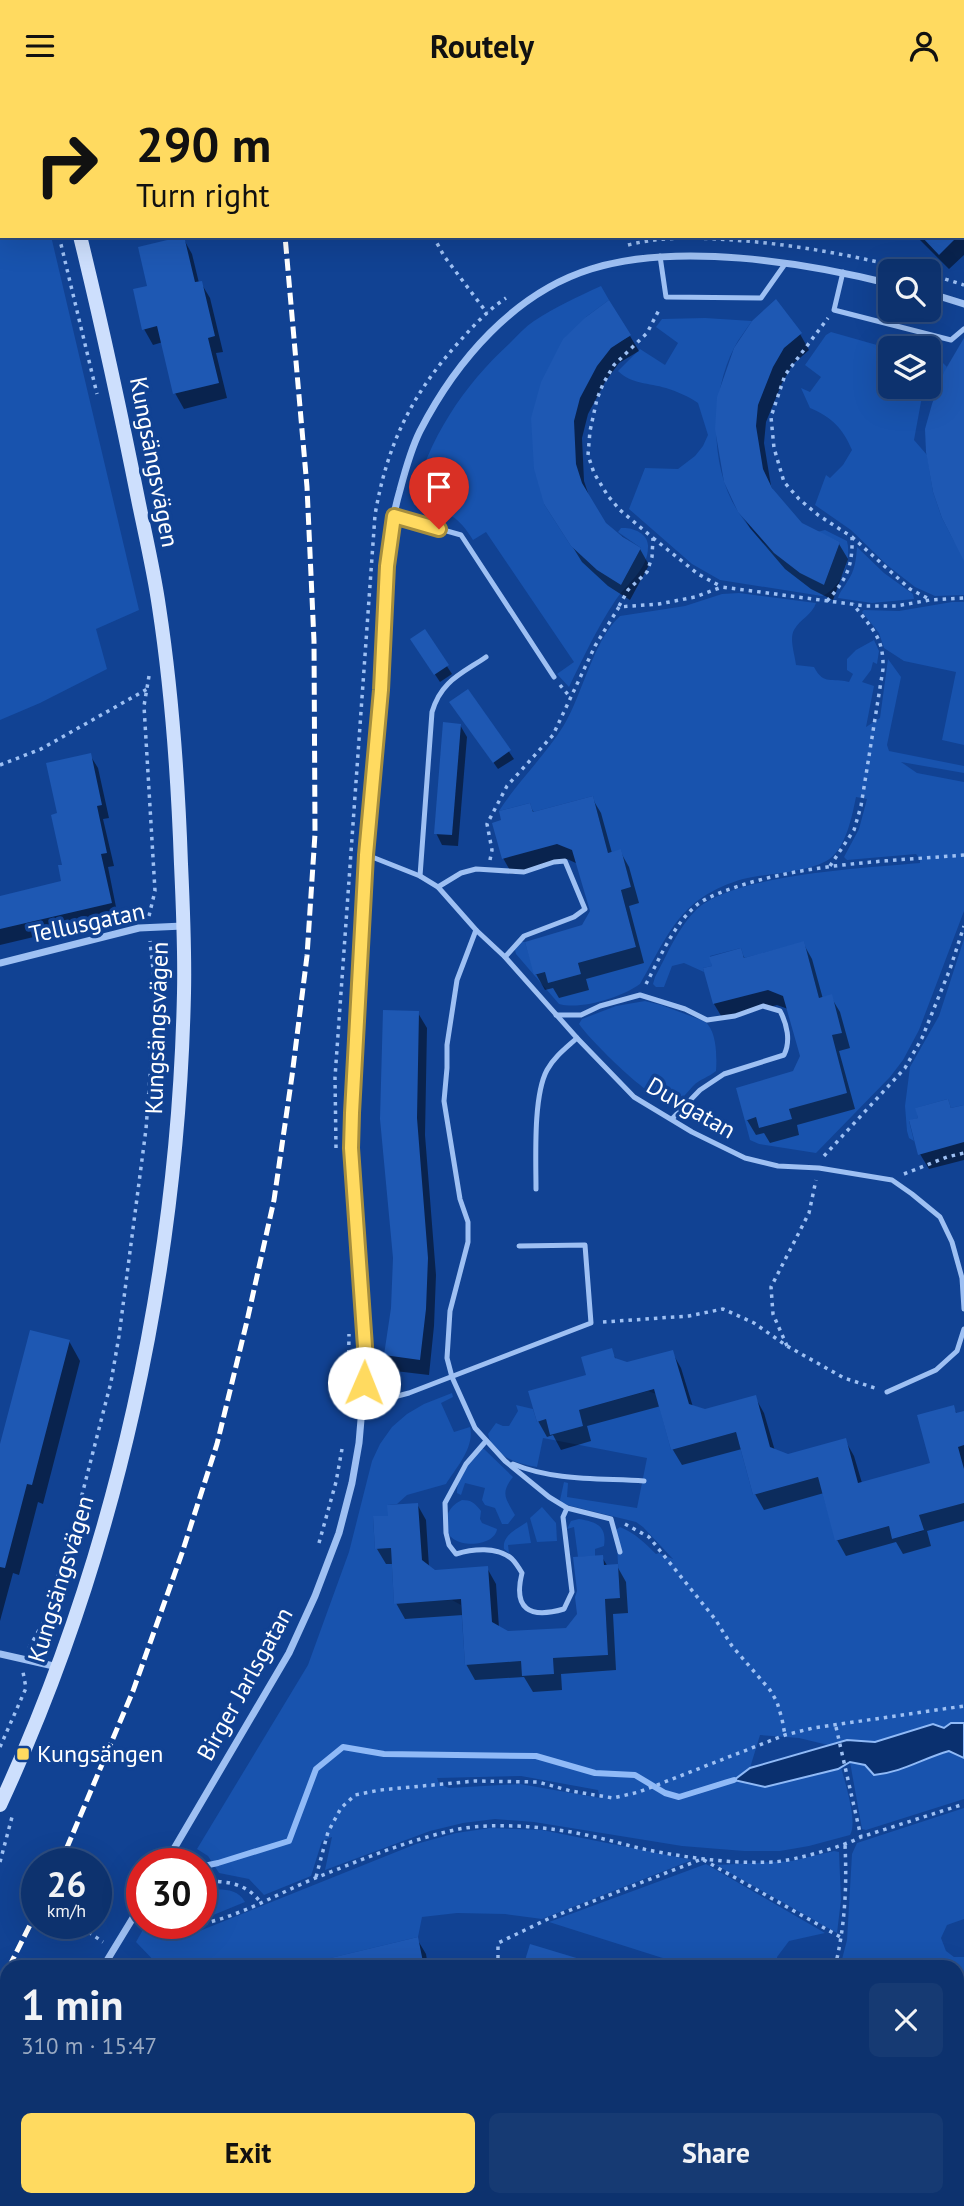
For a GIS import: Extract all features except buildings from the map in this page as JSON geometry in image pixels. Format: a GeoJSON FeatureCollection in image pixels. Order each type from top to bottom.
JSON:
{"type":"FeatureCollection","features":[{"type":"Feature","properties":{"kind":"street","name":"Kungsängsvägen"},"geometry":{"type":"LineString","coordinates":[[0,1805],[58,1667],[111,1499],[131,1417],[160,1270],[178,1105],[184,991],[180,813],[159,606],[113,374],[80,238]]}},
{"type":"Feature","properties":{"kind":"street","name":"Birger Jarlsgatan"},"geometry":{"type":"LineString","coordinates":[[173,1848],[289,1653],[339,1533],[352,1483],[366,1361],[351,1148],[366,855],[381,690],[387,566],[399,492],[418,433],[465,361],[498,325],[536,294],[590,269],[660,256],[712,257],[843,272],[878,280]]}},
{"type":"Feature","properties":{"kind":"street"},"geometry":{"type":"LineString","coordinates":[[941,297],[964,304]]}},
{"type":"Feature","properties":{"kind":"street","name":"Tellusgatan"},"geometry":{"type":"LineString","coordinates":[[0,963],[148,927],[183,926]]}},
{"type":"Feature","properties":{"kind":"street"},"geometry":{"type":"LineString","coordinates":[[0,1654],[58,1667]]}},
{"type":"Feature","properties":{"kind":"street"},"geometry":{"type":"LineString","coordinates":[[107,1960],[126,1929]]}},
{"type":"Feature","properties":{"kind":"lane"},"geometry":{"type":"LineString","coordinates":[[660,256],[666,297],[761,298],[785,264]]}},
{"type":"Feature","properties":{"kind":"lane"},"geometry":{"type":"LineString","coordinates":[[843,272],[834,310],[951,341],[964,329]]}},
{"type":"Feature","properties":{"kind":"lane"},"geometry":{"type":"LineString","coordinates":[[394,516],[461,535],[554,677]]}},
{"type":"Feature","properties":{"kind":"lane"},"geometry":{"type":"LineString","coordinates":[[420,876],[432,712],[436,697],[443,687],[486,657]]}},
{"type":"Feature","properties":{"kind":"lane","name":"Duvgatan"},"geometry":{"type":"LineString","coordinates":[[366,855],[420,876],[438,887],[476,930],[505,957],[576,1038],[634,1097],[692,1132],[745,1158],[778,1166],[819,1168],[892,1180],[940,1217],[952,1242],[962,1278],[964,1309]]}},
{"type":"Feature","properties":{"kind":"lane"},"geometry":{"type":"LineString","coordinates":[[438,887],[461,873],[476,869],[524,872],[565,861],[586,909],[574,918],[524,936],[505,957]]}},
{"type":"Feature","properties":{"kind":"lane"},"geometry":{"type":"LineString","coordinates":[[476,930],[457,980],[447,1045],[444,1101],[460,1199],[468,1222],[468,1242],[450,1311],[447,1358],[452,1377],[475,1428],[486,1441],[505,1461],[549,1497],[567,1508],[611,1519],[620,1552]]}},
{"type":"Feature","properties":{"kind":"lane"},"geometry":{"type":"LineString","coordinates":[[556,1015],[581,1016],[600,1006],[640,995],[685,1009],[707,1020],[736,1016],[763,1006],[780,1011],[786,1021],[788,1046],[784,1055],[724,1074],[700,1090],[672,1119]]}},
{"type":"Feature","properties":{"kind":"lane"},"geometry":{"type":"LineString","coordinates":[[536,1189],[537,1119],[542,1080],[556,1057],[576,1038]]}},
{"type":"Feature","properties":{"kind":"lane"},"geometry":{"type":"LineString","coordinates":[[363,1405],[409,1393],[592,1323],[585,1245],[519,1247]]}},
{"type":"Feature","properties":{"kind":"lane"},"geometry":{"type":"LineString","coordinates":[[887,1392],[936,1370],[957,1351],[964,1329]]}},
{"type":"Feature","properties":{"kind":"lane"},"geometry":{"type":"LineString","coordinates":[[486,1441],[466,1464],[445,1503],[446,1533],[449,1545],[456,1554],[470,1549],[494,1551],[510,1558],[522,1573],[519,1585],[520,1602],[526,1610],[536,1613],[564,1609],[572,1591],[564,1517],[567,1508]]}},
{"type":"Feature","properties":{"kind":"lane"},"geometry":{"type":"LineString","coordinates":[[505,1461],[534,1473],[561,1477],[644,1481]]}},
{"type":"Feature","properties":{"kind":"path"},"geometry":{"type":"LineString","coordinates":[[59,238],[98,398]]}},
{"type":"Feature","properties":{"kind":"path"},"geometry":{"type":"LineString","coordinates":[[434,238],[444,256],[498,325]]}},
{"type":"Feature","properties":{"kind":"path"},"geometry":{"type":"LineString","coordinates":[[941,278],[964,285]]}},
{"type":"Feature","properties":{"kind":"path"},"geometry":{"type":"LineString","coordinates":[[666,297],[647,333],[614,365],[603,384],[590,431],[588,455],[594,473],[620,510],[698,574],[722,587],[853,604],[896,606],[929,600],[964,598]]}},
{"type":"Feature","properties":{"kind":"path"},"geometry":{"type":"LineString","coordinates":[[834,310],[785,375],[771,417],[774,448],[784,482],[818,515],[852,537],[911,589],[929,600]]}},
{"type":"Feature","properties":{"kind":"path"},"geometry":{"type":"LineString","coordinates":[[336,1150],[335,1077],[358,736],[378,496],[388,457],[415,399],[440,363],[486,311]]}},
{"type":"Feature","properties":{"kind":"path"},"geometry":{"type":"LineString","coordinates":[[827,601],[845,581],[853,555],[852,537]]}},
{"type":"Feature","properties":{"kind":"path"},"geometry":{"type":"LineString","coordinates":[[489,868],[492,850],[487,824],[507,786],[553,735],[595,646],[628,590],[647,572],[652,558],[653,538]]}},
{"type":"Feature","properties":{"kind":"path"},"geometry":{"type":"LineString","coordinates":[[619,607],[659,604],[695,597],[722,587]]}},
{"type":"Feature","properties":{"kind":"path"},"geometry":{"type":"LineString","coordinates":[[830,867],[854,830],[861,806],[883,669],[880,640],[853,604]]}},
{"type":"Feature","properties":{"kind":"path"},"geometry":{"type":"LineString","coordinates":[[0,1747],[26,1688],[22,1670],[24,1660],[44,1621],[75,1522],[111,1382],[133,1241],[146,1129],[156,997],[148,927],[155,891],[144,706],[149,675]]}},
{"type":"Feature","properties":{"kind":"path"},"geometry":{"type":"LineString","coordinates":[[0,765],[41,749],[149,688]]}},
{"type":"Feature","properties":{"kind":"path"},"geometry":{"type":"LineString","coordinates":[[640,995],[681,923],[699,904],[719,893],[795,872],[964,855]]}},
{"type":"Feature","properties":{"kind":"path"},"geometry":{"type":"LineString","coordinates":[[787,1346],[773,1314],[771,1287],[808,1213],[825,1152],[905,1068],[922,1038],[964,926]]}},
{"type":"Feature","properties":{"kind":"path"},"geometry":{"type":"LineString","coordinates":[[918,1167],[964,1153]]}},
{"type":"Feature","properties":{"kind":"path"},"geometry":{"type":"LineString","coordinates":[[592,1323],[689,1316],[723,1309],[754,1323],[787,1346],[844,1378],[887,1392]]}},
{"type":"Feature","properties":{"kind":"path"},"geometry":{"type":"LineString","coordinates":[[347,1405],[349,1331]]}},
{"type":"Feature","properties":{"kind":"path"},"geometry":{"type":"LineString","coordinates":[[318,1546],[344,1440]]}},
{"type":"Feature","properties":{"kind":"path"},"geometry":{"type":"LineString","coordinates":[[611,1519],[638,1529],[649,1537],[678,1571],[732,1646],[770,1691],[777,1702],[785,1735]]}},
{"type":"Feature","properties":{"kind":"path"},"geometry":{"type":"LineString","coordinates":[[316,1877],[328,1832],[341,1808],[355,1795],[475,1781],[538,1782],[612,1798],[639,1792],[785,1735],[964,1706]]}},
{"type":"Feature","properties":{"kind":"path"},"geometry":{"type":"LineString","coordinates":[[836,1726],[861,1837]]}},
{"type":"Feature","properties":{"kind":"path"},"geometry":{"type":"LineString","coordinates":[[217,1919],[261,1903],[316,1877],[406,1844],[460,1829],[538,1828],[589,1835],[646,1850],[702,1859],[776,1862],[845,1845],[861,1837],[964,1804]]}},
{"type":"Feature","properties":{"kind":"path"},"geometry":{"type":"LineString","coordinates":[[0,1862],[7,1841]]}},
{"type":"Feature","properties":{"kind":"path"},"geometry":{"type":"LineString","coordinates":[[837,1960],[847,1890],[845,1845]]}},
{"type":"Feature","properties":{"kind":"path"},"geometry":{"type":"LineString","coordinates":[[702,1859],[842,1938]]}},
{"type":"Feature","properties":{"kind":"path"},"geometry":{"type":"LineString","coordinates":[[498,1960],[498,1943],[550,1918],[702,1859]]}},
{"type":"Feature","properties":{"kind":"path"},"geometry":{"type":"LineString","coordinates":[[217,1881],[240,1885],[255,1895],[261,1903]]}},
{"type":"Feature","properties":{"kind":"shaded area"},"geometry":{"type":"Polygon","coordinates":[[[0,238],[51,238],[139,610],[96,629],[107,669],[0,720],[0,238]]]}},
{"type":"Feature","properties":{"kind":"shaded area"},"geometry":{"type":"Polygon","coordinates":[[[601,286],[609,300],[586,317],[544,504],[571,546],[597,570],[621,585],[641,548],[618,532],[625,528],[639,532],[646,538],[648,547],[645,563],[608,611],[569,687],[557,674],[574,662],[486,532],[473,540],[455,518],[414,505],[413,501],[438,435],[477,377],[531,323],[601,286]]]}},
{"type":"Feature","properties":{"kind":"shaded area"},"geometry":{"type":"Polygon","coordinates":[[[662,319],[752,321],[736,344],[726,367],[717,409],[718,453],[729,495],[747,525],[766,545],[799,571],[824,585],[840,542],[817,532],[825,530],[847,541],[848,556],[844,573],[835,587],[822,596],[720,580],[692,564],[629,509],[645,468],[678,469],[695,456],[708,435],[698,403],[670,390],[634,381],[618,371],[640,349],[665,365],[678,343],[656,327],[662,319]]]}},
{"type":"Feature","properties":{"kind":"shaded area"},"geometry":{"type":"Polygon","coordinates":[[[831,332],[878,345],[878,399],[922,399],[914,440],[927,455],[933,492],[942,518],[964,554],[964,595],[935,596],[915,587],[887,565],[851,530],[815,505],[826,475],[830,478],[843,465],[852,450],[836,425],[825,415],[810,408],[801,388],[810,392],[821,377],[805,365],[831,332]]]}},
{"type":"Feature","properties":{"kind":"shaded area"},"geometry":{"type":"Polygon","coordinates":[[[941,362],[947,367],[941,380],[941,362]]]}},
{"type":"Feature","properties":{"kind":"shaded area"},"geometry":{"type":"Polygon","coordinates":[[[857,547],[884,573],[913,594],[914,599],[872,603],[838,598],[853,570],[857,547]]]}},
{"type":"Feature","properties":{"kind":"shaded area"},"geometry":{"type":"Polygon","coordinates":[[[739,593],[816,603],[794,630],[792,642],[796,665],[814,667],[825,679],[849,682],[853,674],[847,670],[847,659],[856,650],[874,640],[879,651],[877,664],[873,662],[871,670],[862,682],[874,686],[866,727],[880,718],[888,659],[901,677],[887,745],[889,751],[964,766],[964,773],[901,762],[917,773],[964,782],[964,911],[919,1030],[903,1060],[890,1077],[816,1153],[759,1144],[750,1140],[745,1121],[756,1117],[760,1128],[791,1119],[789,1109],[832,1035],[841,1033],[819,998],[804,942],[744,958],[741,948],[710,956],[712,966],[703,968],[704,972],[684,963],[672,966],[664,987],[656,987],[653,984],[684,924],[697,909],[716,897],[770,880],[920,863],[916,854],[847,860],[844,857],[859,829],[867,799],[856,797],[842,844],[832,857],[824,862],[738,881],[712,891],[692,905],[667,936],[640,984],[623,993],[590,1004],[559,1004],[516,954],[515,950],[520,942],[525,942],[535,975],[545,972],[581,974],[578,963],[636,947],[621,890],[631,887],[621,850],[608,853],[593,796],[533,812],[530,803],[499,811],[564,725],[595,653],[620,616],[685,606],[722,594],[739,593]]]}},
{"type":"Feature","properties":{"kind":"shaded area"},"geometry":{"type":"Polygon","coordinates":[[[964,602],[964,745],[942,740],[956,672],[904,661],[884,648],[879,633],[862,612],[899,611],[964,602]]]}},
{"type":"Feature","properties":{"kind":"shaded area"},"geometry":{"type":"Polygon","coordinates":[[[964,939],[964,1105],[951,1108],[948,1099],[916,1108],[918,1118],[909,1121],[914,1141],[909,1138],[907,1131],[905,1106],[910,1067],[939,1016],[964,939]]]}},
{"type":"Feature","properties":{"kind":"shaded area"},"geometry":{"type":"Polygon","coordinates":[[[645,1001],[704,1021],[714,1037],[716,1071],[696,1084],[682,1099],[673,1103],[664,1101],[638,1083],[609,1057],[579,1024],[582,1019],[616,1006],[645,1001]]]}},
{"type":"Feature","properties":{"kind":"shaded area"},"geometry":{"type":"Polygon","coordinates":[[[648,1391],[656,1394],[671,1450],[736,1432],[753,1495],[818,1477],[836,1541],[889,1526],[892,1539],[923,1531],[919,1515],[964,1503],[964,1723],[951,1723],[944,1728],[933,1724],[875,1742],[847,1740],[828,1745],[799,1738],[760,1735],[750,1768],[735,1780],[765,1787],[841,1767],[852,1812],[850,1835],[809,1846],[780,1851],[744,1851],[682,1846],[534,1822],[495,1819],[430,1831],[325,1870],[332,1837],[322,1841],[311,1876],[264,1895],[249,1879],[219,1873],[217,1848],[198,1848],[308,1665],[349,1552],[372,1461],[380,1444],[392,1427],[424,1404],[452,1393],[453,1397],[441,1403],[454,1432],[470,1427],[470,1442],[464,1457],[446,1484],[407,1495],[397,1504],[388,1505],[388,1516],[373,1517],[375,1549],[391,1548],[394,1603],[452,1600],[461,1605],[465,1664],[521,1661],[523,1676],[554,1674],[553,1658],[608,1655],[605,1599],[620,1597],[616,1530],[620,1527],[625,1529],[656,1554],[673,1559],[636,1522],[563,1504],[560,1500],[564,1482],[568,1483],[567,1497],[637,1508],[647,1458],[543,1438],[537,1467],[507,1458],[495,1448],[488,1434],[496,1423],[509,1426],[518,1411],[516,1405],[533,1409],[537,1422],[546,1419],[550,1434],[579,1410],[648,1391]],[[521,1776],[437,1778],[439,1784],[449,1788],[520,1784],[600,1798],[598,1790],[521,1776]]]}},
{"type":"Feature","properties":{"kind":"shaded area"},"geometry":{"type":"Polygon","coordinates":[[[481,1449],[513,1477],[505,1493],[515,1515],[508,1524],[502,1524],[495,1508],[485,1505],[482,1500],[485,1488],[465,1483],[461,1495],[457,1493],[462,1475],[481,1449]]]}},
{"type":"Feature","properties":{"kind":"shaded area"},"geometry":{"type":"Polygon","coordinates":[[[462,1500],[470,1501],[479,1508],[482,1523],[497,1529],[494,1536],[487,1541],[467,1544],[450,1536],[446,1527],[447,1516],[453,1506],[462,1500]]]}},
{"type":"Feature","properties":{"kind":"shaded area"},"geometry":{"type":"Polygon","coordinates":[[[542,1507],[556,1523],[557,1541],[537,1542],[530,1518],[542,1507]]]}},
{"type":"Feature","properties":{"kind":"shaded area"},"geometry":{"type":"Polygon","coordinates":[[[579,1519],[596,1524],[602,1529],[604,1546],[595,1549],[595,1556],[578,1557],[574,1527],[567,1529],[571,1521],[579,1519]]]}},
{"type":"Feature","properties":{"kind":"shaded area"},"geometry":{"type":"Polygon","coordinates":[[[527,1522],[531,1543],[508,1545],[509,1553],[504,1549],[505,1540],[527,1522]]]}},
{"type":"Feature","properties":{"kind":"shaded area"},"geometry":{"type":"Polygon","coordinates":[[[951,1723],[964,1723],[964,1758],[949,1751],[894,1771],[874,1775],[865,1765],[850,1762],[838,1769],[765,1787],[734,1780],[750,1768],[847,1740],[875,1742],[933,1724],[944,1728],[951,1723]]]}},
{"type":"Feature","properties":{"kind":"shaded area"},"geometry":{"type":"Polygon","coordinates":[[[949,1751],[964,1758],[964,1799],[862,1829],[850,1762],[909,1767],[930,1756],[949,1751]]]}},
{"type":"Feature","properties":{"kind":"shaded area"},"geometry":{"type":"Polygon","coordinates":[[[964,1808],[964,1919],[947,1925],[941,1938],[946,1951],[954,1957],[964,1957],[964,1960],[842,1960],[847,1940],[852,1854],[857,1843],[964,1808]]]}},
{"type":"Feature","properties":{"kind":"shaded area"},"geometry":{"type":"Polygon","coordinates":[[[490,1828],[542,1830],[692,1860],[542,1919],[505,1914],[457,1913],[422,1917],[418,1937],[323,1960],[153,1960],[136,1942],[138,1939],[217,1939],[217,1924],[416,1844],[456,1833],[490,1828]]]}},
{"type":"Feature","properties":{"kind":"shaded area"},"geometry":{"type":"Polygon","coordinates":[[[839,1852],[841,1900],[837,1933],[716,1865],[792,1861],[839,1852]]]}},
{"type":"Feature","properties":{"kind":"shaded area"},"geometry":{"type":"Polygon","coordinates":[[[706,1864],[825,1933],[789,1941],[777,1960],[669,1960],[549,1922],[706,1864]]]}},
{"type":"Feature","properties":{"kind":"shaded area"},"geometry":{"type":"Polygon","coordinates":[[[217,1890],[237,1893],[245,1902],[217,1913],[217,1890]]]}},
{"type":"Feature","properties":{"kind":"waterway"},"geometry":{"type":"LineString","coordinates":[[217,1863],[289,1841],[316,1769],[343,1747],[384,1754],[536,1756],[595,1773],[635,1775],[665,1793],[679,1797],[734,1780]]}},
{"type":"Feature","properties":{"kind":"railway"},"geometry":{"type":"LineString","coordinates":[[67,1848],[133,1691],[217,1444],[274,1200],[292,1076],[307,956],[315,834],[314,641],[307,487],[285,238]]}},
{"type":"Feature","properties":{"kind":"railway"},"geometry":{"type":"LineString","coordinates":[[12,1960],[23,1939]]}},
{"type":"Feature","properties":{"kind":"place","name":"Kungsängen"},"geometry":{"type":"Point","coordinates":[23,1754]}},
{"type":"Feature","properties":{"kind":"route"},"geometry":{"type":"LineString","coordinates":[[364,1383],[366,1361],[351,1148],[366,855],[381,690],[387,566],[394,516],[439,529]]}}]}
